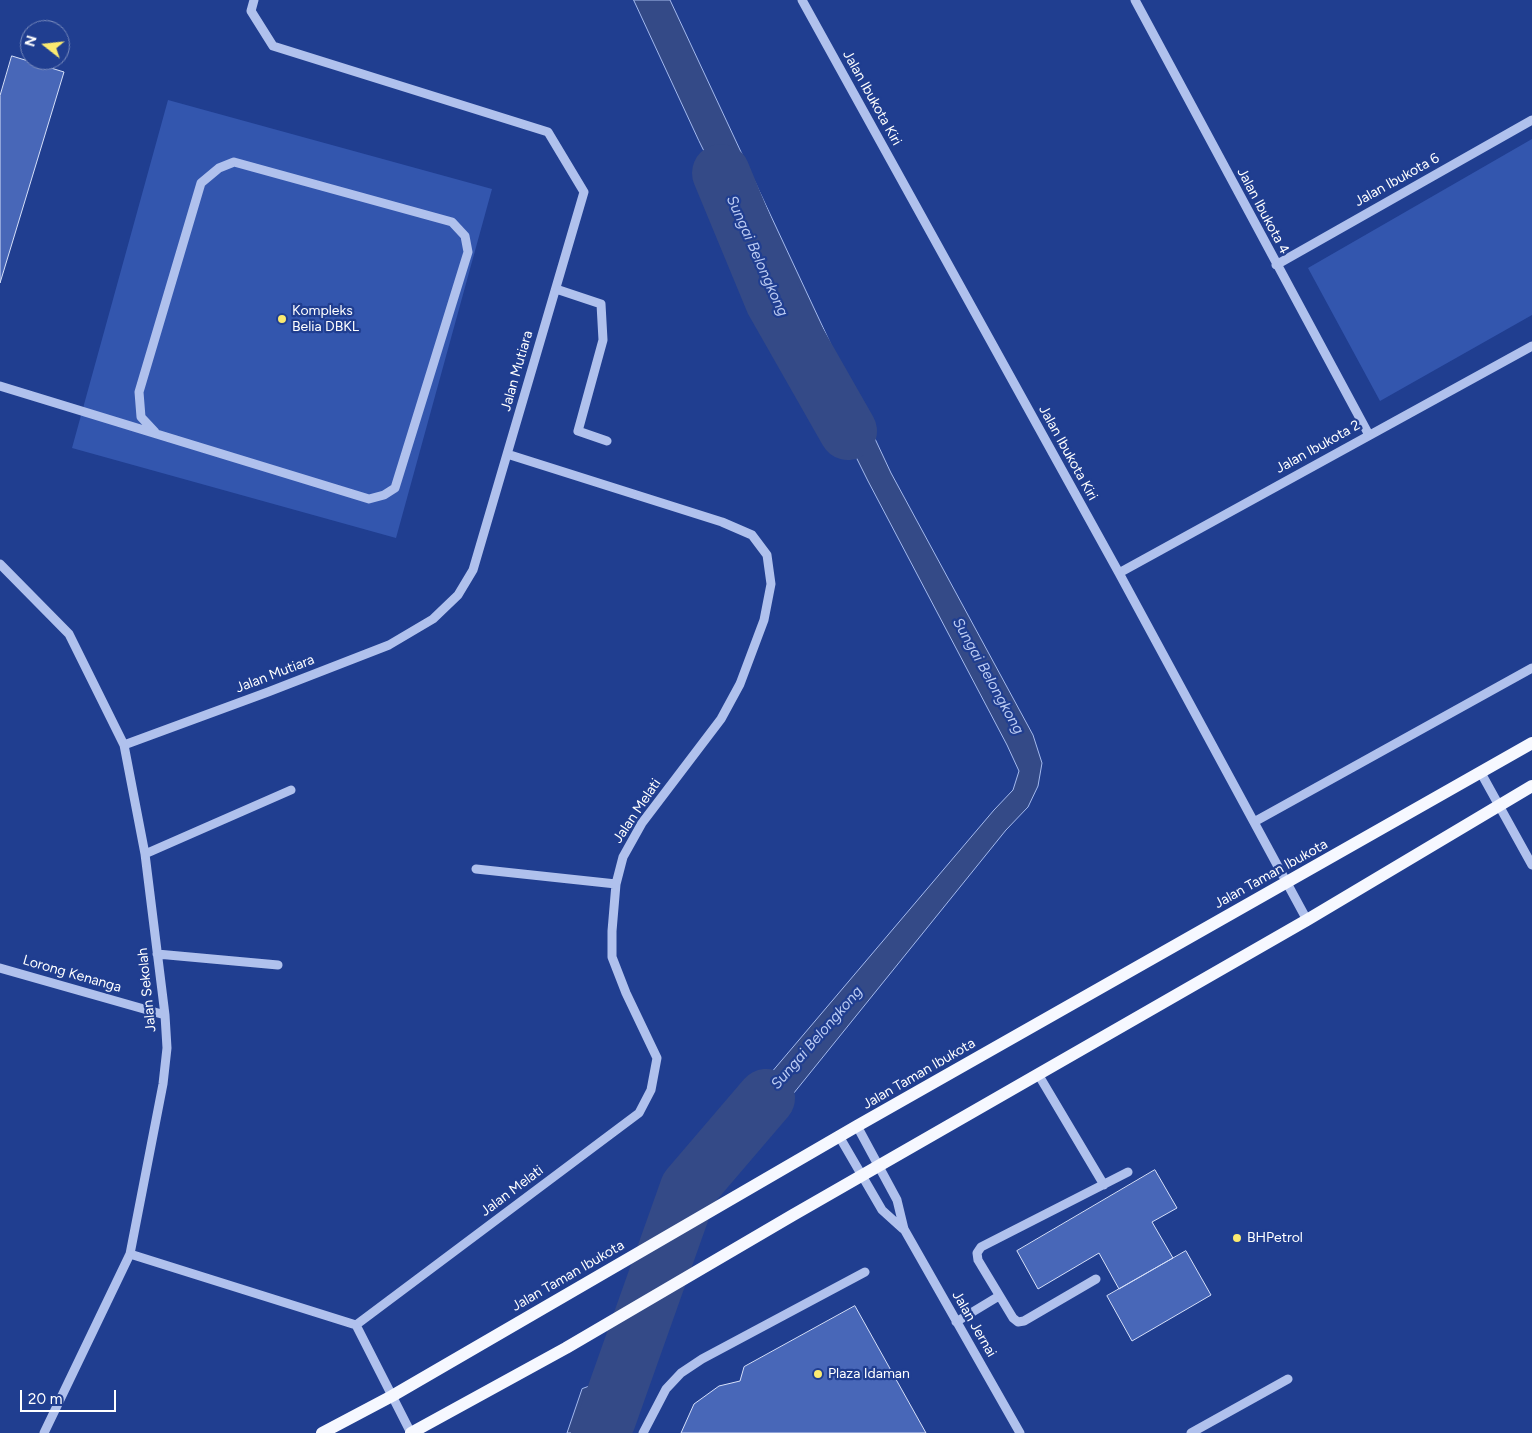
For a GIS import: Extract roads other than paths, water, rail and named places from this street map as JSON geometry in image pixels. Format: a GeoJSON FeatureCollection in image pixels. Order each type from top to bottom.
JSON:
{"type":"FeatureCollection","features":[{"type":"Feature","properties":{"kind":"main road","name":"Jalan Taman Ibukota"},"geometry":{"type":"LineString","coordinates":[[322,1433],[392,1396],[746,1189],[1532,743]]}},
{"type":"Feature","properties":{"kind":"main road"},"geometry":{"type":"LineString","coordinates":[[411,1433],[566,1348],[1307,920],[1532,786]]}},
{"type":"Feature","properties":{"kind":"street","name":"Jalan Mutiara"},"geometry":{"type":"LineString","coordinates":[[124,744],[268,692],[389,645],[433,619],[458,595],[473,570],[584,192],[548,132],[273,46],[251,11],[254,0]]}},
{"type":"Feature","properties":{"kind":"street","name":"Jalan Ibukota Kiri"},"geometry":{"type":"LineString","coordinates":[[802,0],[1119,573],[1307,920]]}},
{"type":"Feature","properties":{"kind":"street","name":"Jalan Ibukota 4"},"geometry":{"type":"LineString","coordinates":[[1135,0],[1369,435]]}},
{"type":"Feature","properties":{"kind":"street","name":"Jalan Ibukota 6"},"geometry":{"type":"LineString","coordinates":[[1276,265],[1532,120]]}},
{"type":"Feature","properties":{"kind":"street"},"geometry":{"type":"LineString","coordinates":[[0,386],[155,432],[368,499],[384,495],[395,488],[468,252],[465,236],[452,222],[234,162],[219,168],[201,183],[139,392],[141,418],[155,432]]}},
{"type":"Feature","properties":{"kind":"street"},"geometry":{"type":"LineString","coordinates":[[556,289],[601,304],[603,340],[578,431],[607,441]]}},
{"type":"Feature","properties":{"kind":"street","name":"Jalan Ibukota 2"},"geometry":{"type":"LineString","coordinates":[[1119,573],[1532,346]]}},
{"type":"Feature","properties":{"kind":"street","name":"Jalan Melati"},"geometry":{"type":"LineString","coordinates":[[356,1325],[639,1113],[651,1090],[657,1058],[626,994],[612,957],[616,884],[623,857],[642,823],[721,719],[740,684],[764,620],[772,584],[766,554],[752,535],[722,522],[507,454]]}},
{"type":"Feature","properties":{"kind":"street","name":"Jalan Sekolah"},"geometry":{"type":"LineString","coordinates":[[0,564],[69,634],[124,744],[145,854],[165,1015],[167,1048],[163,1084],[130,1254],[44,1433]]}},
{"type":"Feature","properties":{"kind":"street"},"geometry":{"type":"LineString","coordinates":[[1254,822],[1532,668]]}},
{"type":"Feature","properties":{"kind":"street"},"geometry":{"type":"LineString","coordinates":[[1481,773],[1532,865]]}},
{"type":"Feature","properties":{"kind":"street"},"geometry":{"type":"LineString","coordinates":[[145,854],[291,790]]}},
{"type":"Feature","properties":{"kind":"street"},"geometry":{"type":"LineString","coordinates":[[476,869],[616,884]]}},
{"type":"Feature","properties":{"kind":"street"},"geometry":{"type":"LineString","coordinates":[[157,954],[278,965]]}},
{"type":"Feature","properties":{"kind":"street","name":"Lorong Kenanga"},"geometry":{"type":"LineString","coordinates":[[0,968],[165,1015]]}},
{"type":"Feature","properties":{"kind":"street"},"geometry":{"type":"LineString","coordinates":[[1038,1074],[1104,1185]]}},
{"type":"Feature","properties":{"kind":"street","name":"Jalan Jernai"},"geometry":{"type":"LineString","coordinates":[[857,1126],[898,1200],[904,1229],[1020,1433]]}},
{"type":"Feature","properties":{"kind":"street","name":"Jalan Jernai"},"geometry":{"type":"LineString","coordinates":[[839,1136],[882,1210],[904,1229]]}},
{"type":"Feature","properties":{"kind":"street"},"geometry":{"type":"LineString","coordinates":[[1096,1279],[1024,1321],[1018,1322],[1013,1318],[999,1296],[978,1260],[977,1253],[981,1247],[1128,1172]]}},
{"type":"Feature","properties":{"kind":"street"},"geometry":{"type":"LineString","coordinates":[[130,1254],[356,1325],[411,1433]]}},
{"type":"Feature","properties":{"kind":"street"},"geometry":{"type":"LineString","coordinates":[[644,1433],[666,1389],[680,1373],[702,1359],[865,1272]]}},
{"type":"Feature","properties":{"kind":"street"},"geometry":{"type":"LineString","coordinates":[[956,1322],[999,1296]]}},
{"type":"Feature","properties":{"kind":"street"},"geometry":{"type":"LineString","coordinates":[[1191,1433],[1288,1379]]}},
{"type":"Feature","properties":{"kind":"water"},"geometry":{"type":"Polygon","coordinates":[[[634,0],[670,0],[891,473],[1033,735],[1042,763],[1038,786],[1028,807],[1006,830],[760,1135],[687,1172],[1013,790],[1019,771],[868,481],[699,141],[634,0]]]}},
{"type":"Feature","properties":{"kind":"water"},"geometry":{"type":"Polygon","coordinates":[[[637,1369],[608,1433],[567,1433],[582,1389],[637,1369]]]}},
{"type":"Feature","properties":{"kind":"waterway","name":"Sungai Belongkong"},"geometry":{"type":"LineString","coordinates":[[721,173],[774,301],[848,431]]}},
{"type":"Feature","properties":{"kind":"waterway","name":"Sungai Belongkong"},"geometry":{"type":"LineString","coordinates":[[600,1433],[607,1419],[689,1188],[766,1098]]}},
{"type":"Feature","properties":{"kind":"place","name":"Kompleks Belia DBKL"},"geometry":{"type":"Point","coordinates":[282,319]}},
{"type":"Feature","properties":{"kind":"place","name":"BHPetrol"},"geometry":{"type":"Point","coordinates":[1237,1238]}},
{"type":"Feature","properties":{"kind":"place","name":"Plaza Idaman"},"geometry":{"type":"Point","coordinates":[818,1374]}}]}
